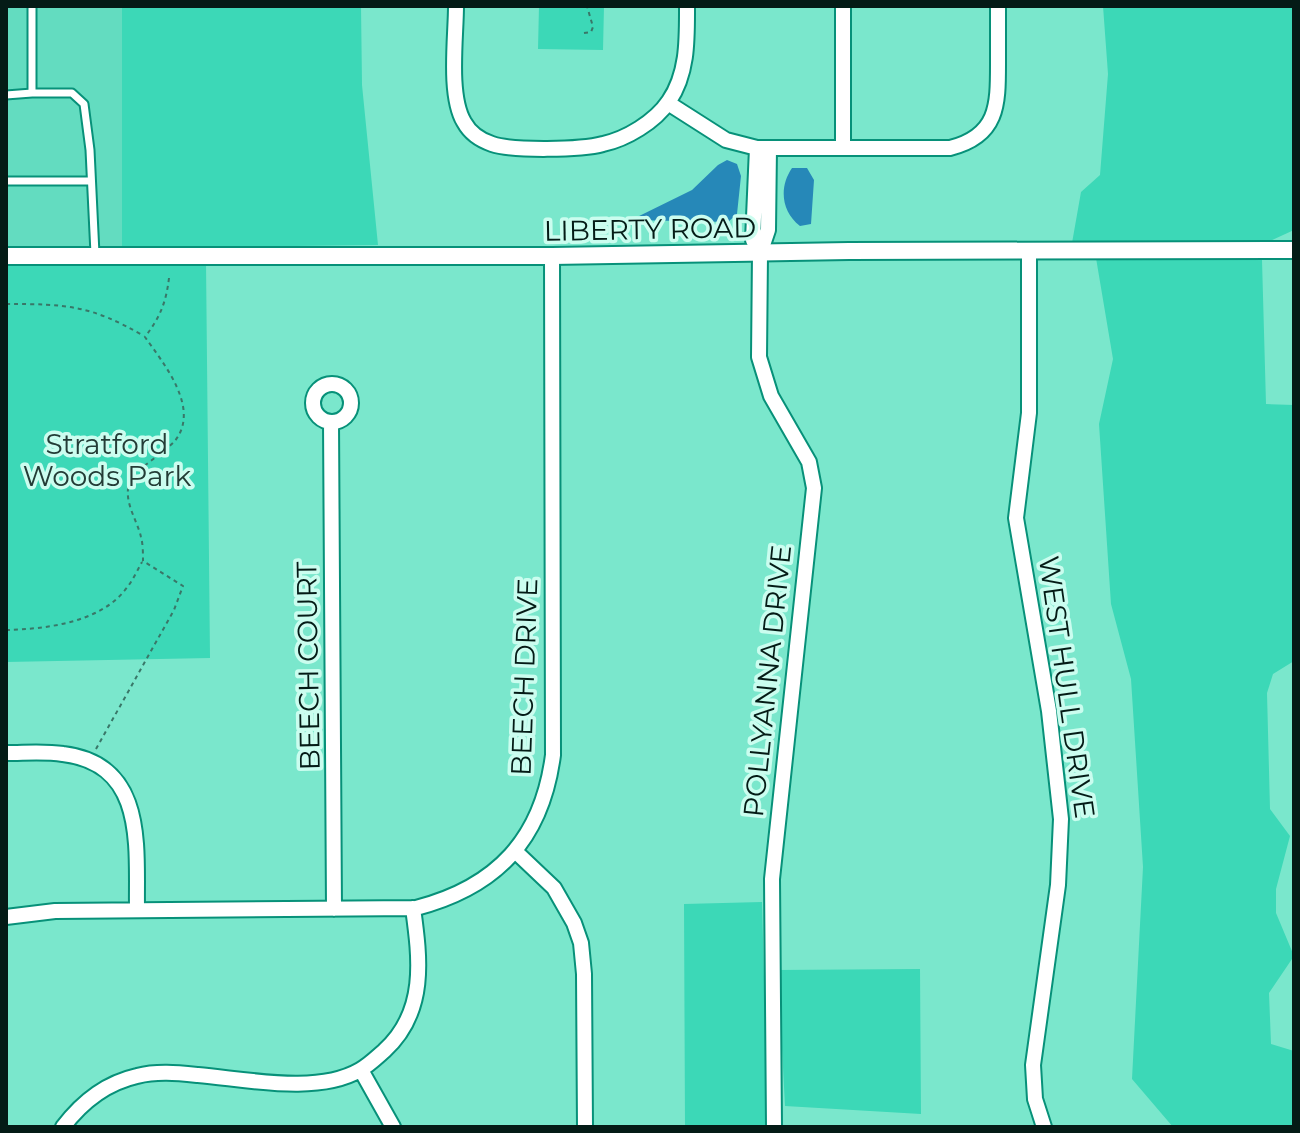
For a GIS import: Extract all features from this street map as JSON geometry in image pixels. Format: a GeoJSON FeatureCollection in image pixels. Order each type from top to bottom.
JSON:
{"type":"FeatureCollection","features":[{"type":"Feature","properties":{"kind":"street"},"geometry":{"type":"LineString","coordinates":[[456,6],[456,93],[459,111],[472,133],[503,146],[584,147],[603,144],[637,129],[668,103],[683,69],[687,49],[687,6]]}},
{"type":"Feature","properties":{"kind":"street"},"geometry":{"type":"LineString","coordinates":[[843,6],[843,147]]}},
{"type":"Feature","properties":{"kind":"street"},"geometry":{"type":"LineString","coordinates":[[668,103],[726,140],[763,148],[950,148],[974,139],[991,120],[998,98],[998,6]]}},
{"type":"Feature","properties":{"kind":"street","name":"POLLYANNA DRIVE"},"geometry":{"type":"LineString","coordinates":[[763,148],[753,240],[760,254],[761,366],[771,396],[809,462],[814,488],[772,879],[774,1127]]}},
{"type":"Feature","properties":{"kind":"street","name":"LIBERTY ROAD"},"geometry":{"type":"LineString","coordinates":[[6,256],[552,256],[849,251],[1029,253],[1294,250]]}},
{"type":"Feature","properties":{"kind":"street","name":"WEST HULL DRIVE"},"geometry":{"type":"LineString","coordinates":[[1029,253],[1029,413],[1016,518],[1049,711],[1061,819],[1058,885],[1033,1065],[1035,1099],[1044,1127]]}},
{"type":"Feature","properties":{"kind":"street","name":"BEECH DRIVE"},"geometry":{"type":"LineString","coordinates":[[6,917],[55,911],[413,908],[467,890],[485,879],[515,851],[546,796],[553,755],[552,256]]}},
{"type":"Feature","properties":{"kind":"street","name":"BEECH COURT"},"geometry":{"type":"LineString","coordinates":[[331,422],[334,909]]}},
{"type":"Feature","properties":{"kind":"street"},"geometry":{"type":"LineString","coordinates":[[6,753],[79,757],[106,772],[118,784],[127,797],[136,828],[137,910]]}},
{"type":"Feature","properties":{"kind":"street"},"geometry":{"type":"LineString","coordinates":[[515,851],[554,888],[574,923],[581,943],[585,1127]]}},
{"type":"Feature","properties":{"kind":"street"},"geometry":{"type":"LineString","coordinates":[[63,1127],[95,1093],[135,1076],[170,1072],[309,1084],[334,1081],[361,1070],[400,1033],[416,998],[420,962],[413,908]]}},
{"type":"Feature","properties":{"kind":"street"},"geometry":{"type":"LineString","coordinates":[[361,1070],[393,1127]]}},
{"type":"Feature","properties":{"kind":"lane"},"geometry":{"type":"LineString","coordinates":[[32,6],[32,93]]}},
{"type":"Feature","properties":{"kind":"lane"},"geometry":{"type":"LineString","coordinates":[[6,95],[72,93],[84,104],[95,256]]}},
{"type":"Feature","properties":{"kind":"lane"},"geometry":{"type":"LineString","coordinates":[[6,181],[91,181]]}},
{"type":"Feature","properties":{"kind":"path"},"geometry":{"type":"LineString","coordinates":[[584,33],[591,32],[593,27],[587,6]]}},
{"type":"Feature","properties":{"kind":"path"},"geometry":{"type":"LineString","coordinates":[[145,337],[161,316],[167,300],[169,278]]}},
{"type":"Feature","properties":{"kind":"path"},"geometry":{"type":"LineString","coordinates":[[6,304],[58,304],[112,317],[145,337],[167,369],[183,406],[176,439],[132,479],[127,496],[142,538],[143,561],[124,591],[98,611],[58,624],[6,630]]}},
{"type":"Feature","properties":{"kind":"path"},"geometry":{"type":"LineString","coordinates":[[96,750],[174,610],[183,586],[143,561]]}},
{"type":"Feature","properties":{"kind":"shaded area"},"geometry":{"type":"Polygon","coordinates":[[[6,6],[122,6],[122,248],[6,248],[6,6]]]}},
{"type":"Feature","properties":{"kind":"green space"},"geometry":{"type":"Polygon","coordinates":[[[122,6],[361,6],[362,85],[378,245],[122,248],[122,6]]]}},
{"type":"Feature","properties":{"kind":"green space"},"geometry":{"type":"Polygon","coordinates":[[[539,6],[604,6],[603,50],[538,49],[539,6]]]}},
{"type":"Feature","properties":{"kind":"green space"},"geometry":{"type":"Polygon","coordinates":[[[1103,6],[1294,6],[1294,230],[1261,245],[1072,243],[1081,192],[1100,175],[1108,74],[1103,6]]]}},
{"type":"Feature","properties":{"kind":"green space"},"geometry":{"type":"Polygon","coordinates":[[[1096,258],[1262,260],[1266,404],[1294,405],[1294,661],[1273,674],[1267,693],[1270,809],[1290,836],[1276,889],[1276,913],[1294,956],[1269,993],[1271,1044],[1294,1051],[1294,1127],[1173,1127],[1132,1079],[1143,867],[1131,679],[1111,604],[1099,424],[1113,359],[1096,258]]]}},
{"type":"Feature","properties":{"kind":"green space","name":"Stratford Woods Park"},"geometry":{"type":"Polygon","coordinates":[[[6,262],[206,262],[210,658],[6,662],[6,262]]]}},
{"type":"Feature","properties":{"kind":"green space"},"geometry":{"type":"Polygon","coordinates":[[[762,902],[768,1127],[685,1127],[684,904],[762,902]]]}},
{"type":"Feature","properties":{"kind":"green space"},"geometry":{"type":"Polygon","coordinates":[[[920,969],[921,1114],[785,1106],[778,970],[920,969]]]}},
{"type":"Feature","properties":{"kind":"water"},"geometry":{"type":"Polygon","coordinates":[[[727,160],[737,164],[741,176],[737,214],[728,222],[631,220],[692,190],[727,160]]]}},
{"type":"Feature","properties":{"kind":"water"},"geometry":{"type":"Polygon","coordinates":[[[792,168],[807,168],[814,180],[811,224],[800,226],[786,206],[785,183],[792,168]]]}}]}
